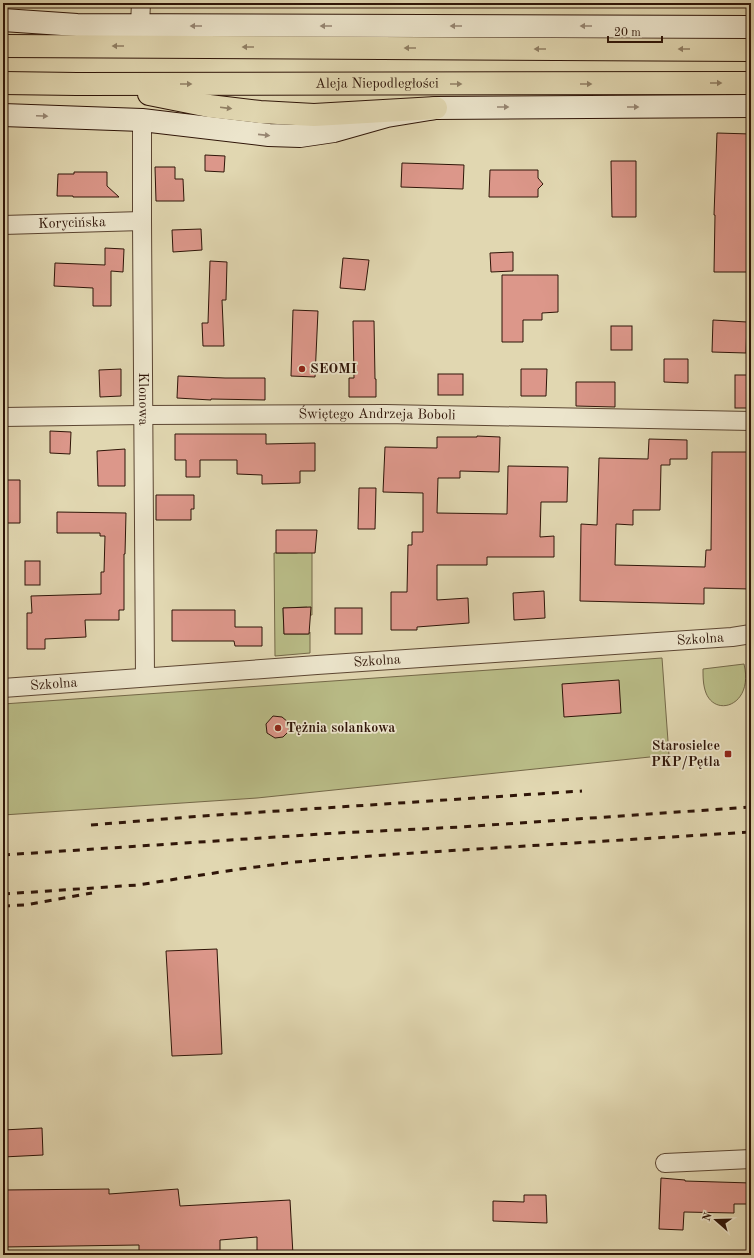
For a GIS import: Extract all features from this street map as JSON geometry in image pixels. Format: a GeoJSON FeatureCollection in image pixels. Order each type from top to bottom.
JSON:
{"type":"FeatureCollection","features":[{"type":"Feature","properties":{"kind":"main road"},"geometry":{"type":"LineString","coordinates":[[3,20],[77,25],[751,26]]}},
{"type":"Feature","properties":{"kind":"main road"},"geometry":{"type":"LineString","coordinates":[[3,37],[85,46]]}},
{"type":"Feature","properties":{"kind":"main road"},"geometry":{"type":"LineString","coordinates":[[3,46],[751,50]]}},
{"type":"Feature","properties":{"kind":"main road","name":"Aleja Niepodległości"},"geometry":{"type":"LineString","coordinates":[[3,83],[751,83]]}},
{"type":"Feature","properties":{"kind":"main road"},"geometry":{"type":"LineString","coordinates":[[77,84],[159,95],[209,106],[314,116],[436,108],[751,106]]}},
{"type":"Feature","properties":{"kind":"main road"},"geometry":{"type":"LineString","coordinates":[[3,115],[142,120],[269,135],[300,136],[334,130],[387,116],[436,108]]}},
{"type":"Feature","properties":{"kind":"street"},"geometry":{"type":"LineString","coordinates":[[140,25],[141,3]]}},
{"type":"Feature","properties":{"kind":"street","name":"Klonowa"},"geometry":{"type":"LineString","coordinates":[[142,120],[145,677]]}},
{"type":"Feature","properties":{"kind":"street","name":"Korycińska"},"geometry":{"type":"LineString","coordinates":[[3,225],[142,221]]}},
{"type":"Feature","properties":{"kind":"street","name":"Świętego Andrzeja Boboli"},"geometry":{"type":"LineString","coordinates":[[3,417],[385,414],[751,421]]}},
{"type":"Feature","properties":{"kind":"street","name":"Szkolna"},"geometry":{"type":"LineString","coordinates":[[3,688],[468,654],[732,637],[751,634]]}},
{"type":"Feature","properties":{"kind":"street"},"geometry":{"type":"LineString","coordinates":[[665,1163],[751,1159]]}},
{"type":"Feature","properties":{"kind":"green space"},"geometry":{"type":"Polygon","coordinates":[[[312,550],[312,615],[308,615],[307,607],[283,608],[284,634],[308,634],[310,632],[310,653],[275,656],[274,553],[296,553],[312,550]]]}},
{"type":"Feature","properties":{"kind":"green space"},"geometry":{"type":"Polygon","coordinates":[[[662,658],[669,755],[257,798],[3,815],[3,704],[662,658]]]}},
{"type":"Feature","properties":{"kind":"green space"},"geometry":{"type":"Polygon","coordinates":[[[744,664],[746,678],[744,689],[739,698],[725,706],[718,705],[711,701],[705,690],[703,669],[744,664]]]}},
{"type":"Feature","properties":{"kind":"building"},"geometry":{"type":"Polygon","coordinates":[[[717,133],[751,134],[751,272],[714,272],[714,215],[717,133]]]}},
{"type":"Feature","properties":{"kind":"building"},"geometry":{"type":"Polygon","coordinates":[[[205,155],[225,156],[224,172],[205,171],[205,155]]]}},
{"type":"Feature","properties":{"kind":"building"},"geometry":{"type":"Polygon","coordinates":[[[611,161],[636,161],[636,217],[612,217],[611,161]]]}},
{"type":"Feature","properties":{"kind":"building"},"geometry":{"type":"Polygon","coordinates":[[[402,163],[464,165],[463,189],[401,187],[402,163]]]}},
{"type":"Feature","properties":{"kind":"building"},"geometry":{"type":"Polygon","coordinates":[[[155,167],[175,167],[175,179],[183,179],[184,201],[156,201],[155,167]]]}},
{"type":"Feature","properties":{"kind":"building"},"geometry":{"type":"Polygon","coordinates":[[[490,170],[538,170],[538,178],[543,184],[538,189],[538,197],[489,197],[490,170]]]}},
{"type":"Feature","properties":{"kind":"building"},"geometry":{"type":"Polygon","coordinates":[[[74,172],[107,172],[107,186],[119,197],[57,196],[58,174],[74,174],[74,172]]]}},
{"type":"Feature","properties":{"kind":"building"},"geometry":{"type":"Polygon","coordinates":[[[201,229],[202,250],[173,252],[172,230],[201,229]]]}},
{"type":"Feature","properties":{"kind":"building"},"geometry":{"type":"Polygon","coordinates":[[[105,248],[124,249],[123,272],[111,271],[111,306],[93,306],[93,288],[54,286],[55,263],[105,265],[105,248]]]}},
{"type":"Feature","properties":{"kind":"building"},"geometry":{"type":"Polygon","coordinates":[[[513,252],[513,271],[491,272],[490,253],[513,252]]]}},
{"type":"Feature","properties":{"kind":"building"},"geometry":{"type":"Polygon","coordinates":[[[343,258],[369,260],[365,290],[340,288],[343,258]]]}},
{"type":"Feature","properties":{"kind":"building"},"geometry":{"type":"Polygon","coordinates":[[[210,261],[227,262],[226,300],[222,300],[224,346],[203,346],[202,323],[208,323],[210,261]]]}},
{"type":"Feature","properties":{"kind":"building"},"geometry":{"type":"Polygon","coordinates":[[[502,275],[558,275],[558,312],[542,313],[542,320],[523,320],[523,342],[502,342],[502,275]]]}},
{"type":"Feature","properties":{"kind":"building"},"geometry":{"type":"Polygon","coordinates":[[[293,310],[318,311],[315,377],[291,376],[293,310]]]}},
{"type":"Feature","properties":{"kind":"building"},"geometry":{"type":"Polygon","coordinates":[[[713,320],[747,322],[746,353],[712,352],[713,320]]]}},
{"type":"Feature","properties":{"kind":"building"},"geometry":{"type":"Polygon","coordinates":[[[353,321],[374,321],[376,397],[349,397],[349,378],[354,378],[353,321]]]}},
{"type":"Feature","properties":{"kind":"building"},"geometry":{"type":"Polygon","coordinates":[[[611,326],[632,326],[632,350],[611,350],[611,326]]]}},
{"type":"Feature","properties":{"kind":"building"},"geometry":{"type":"Polygon","coordinates":[[[664,359],[688,359],[688,383],[664,382],[664,359]]]}},
{"type":"Feature","properties":{"kind":"building"},"geometry":{"type":"Polygon","coordinates":[[[121,369],[121,396],[100,397],[99,370],[121,369]]]}},
{"type":"Feature","properties":{"kind":"building"},"geometry":{"type":"Polygon","coordinates":[[[521,369],[547,369],[546,396],[521,396],[521,369]]]}},
{"type":"Feature","properties":{"kind":"building"},"geometry":{"type":"Polygon","coordinates":[[[438,374],[463,374],[463,395],[438,395],[438,374]]]}},
{"type":"Feature","properties":{"kind":"building"},"geometry":{"type":"Polygon","coordinates":[[[735,375],[751,375],[751,408],[735,408],[735,375]]]}},
{"type":"Feature","properties":{"kind":"building"},"geometry":{"type":"Polygon","coordinates":[[[178,376],[265,378],[265,400],[211,400],[177,398],[178,376]]]}},
{"type":"Feature","properties":{"kind":"building"},"geometry":{"type":"Polygon","coordinates":[[[576,382],[615,382],[615,407],[576,406],[576,382]]]}},
{"type":"Feature","properties":{"kind":"building"},"geometry":{"type":"Polygon","coordinates":[[[50,431],[71,432],[70,454],[50,453],[50,431]]]}},
{"type":"Feature","properties":{"kind":"building"},"geometry":{"type":"Polygon","coordinates":[[[175,434],[266,434],[266,444],[315,443],[315,471],[300,471],[300,483],[262,484],[262,475],[237,474],[237,460],[200,460],[200,477],[186,477],[186,460],[175,460],[175,434]]]}},
{"type":"Feature","properties":{"kind":"building"},"geometry":{"type":"Polygon","coordinates":[[[437,437],[500,437],[499,472],[460,471],[460,478],[438,478],[437,513],[507,514],[508,466],[568,467],[567,502],[541,502],[540,537],[554,536],[554,557],[487,557],[487,565],[437,565],[437,600],[468,598],[469,623],[417,627],[417,630],[391,630],[391,592],[407,592],[408,545],[412,545],[412,532],[423,532],[423,493],[383,492],[385,447],[437,448],[437,437]]]}},
{"type":"Feature","properties":{"kind":"building"},"geometry":{"type":"Polygon","coordinates":[[[649,439],[687,440],[687,459],[670,459],[670,465],[661,465],[660,510],[633,510],[633,525],[616,524],[615,565],[705,567],[706,550],[711,550],[712,452],[751,452],[751,589],[704,588],[704,604],[580,601],[581,524],[597,525],[599,458],[648,459],[649,439]]]}},
{"type":"Feature","properties":{"kind":"building"},"geometry":{"type":"Polygon","coordinates":[[[125,449],[125,486],[98,486],[97,451],[125,449]]]}},
{"type":"Feature","properties":{"kind":"building"},"geometry":{"type":"Polygon","coordinates":[[[6,480],[20,480],[20,523],[3,523],[3,503],[6,503],[6,480]]]}},
{"type":"Feature","properties":{"kind":"building"},"geometry":{"type":"Polygon","coordinates":[[[359,488],[376,488],[375,529],[358,529],[359,488]]]}},
{"type":"Feature","properties":{"kind":"building"},"geometry":{"type":"Polygon","coordinates":[[[156,495],[194,495],[194,509],[191,509],[191,520],[156,520],[156,495]]]}},
{"type":"Feature","properties":{"kind":"building"},"geometry":{"type":"Polygon","coordinates":[[[57,512],[126,513],[124,610],[119,610],[119,620],[85,620],[86,637],[45,639],[45,649],[27,649],[27,613],[32,613],[31,596],[101,594],[101,572],[104,572],[105,536],[100,536],[100,533],[57,533],[57,512]]]}},
{"type":"Feature","properties":{"kind":"building"},"geometry":{"type":"Polygon","coordinates":[[[276,530],[317,530],[315,553],[276,553],[276,530]]]}},
{"type":"Feature","properties":{"kind":"building"},"geometry":{"type":"Polygon","coordinates":[[[25,561],[40,561],[40,585],[25,585],[25,561]]]}},
{"type":"Feature","properties":{"kind":"building"},"geometry":{"type":"Polygon","coordinates":[[[544,591],[545,618],[514,620],[513,593],[544,591]]]}},
{"type":"Feature","properties":{"kind":"building"},"geometry":{"type":"Polygon","coordinates":[[[311,607],[309,634],[284,634],[283,608],[311,607]]]}},
{"type":"Feature","properties":{"kind":"building"},"geometry":{"type":"Polygon","coordinates":[[[335,608],[362,608],[362,634],[335,634],[335,608]]]}},
{"type":"Feature","properties":{"kind":"building"},"geometry":{"type":"Polygon","coordinates":[[[172,610],[235,610],[235,627],[262,627],[262,646],[235,646],[234,641],[172,641],[172,610]]]}},
{"type":"Feature","properties":{"kind":"building"},"geometry":{"type":"Polygon","coordinates":[[[619,680],[621,713],[564,717],[562,684],[619,680]]]}},
{"type":"Feature","properties":{"kind":"building","name":"Tężnia solankowa"},"geometry":{"type":"Polygon","coordinates":[[[273,716],[282,717],[288,722],[289,731],[283,737],[275,738],[267,733],[266,724],[273,716]]]}},
{"type":"Feature","properties":{"kind":"building"},"geometry":{"type":"Polygon","coordinates":[[[217,949],[222,1054],[172,1056],[166,951],[217,949]]]}},
{"type":"Feature","properties":{"kind":"building"},"geometry":{"type":"Polygon","coordinates":[[[42,1128],[43,1155],[3,1157],[3,1130],[42,1128]]]}},
{"type":"Feature","properties":{"kind":"building"},"geometry":{"type":"Polygon","coordinates":[[[661,1178],[685,1181],[751,1183],[751,1204],[734,1204],[734,1213],[684,1212],[683,1230],[659,1229],[661,1178]]]}},
{"type":"Feature","properties":{"kind":"building"},"geometry":{"type":"Polygon","coordinates":[[[109,1189],[109,1194],[178,1189],[180,1206],[290,1200],[293,1255],[257,1255],[257,1237],[220,1240],[220,1255],[139,1255],[139,1245],[3,1247],[3,1190],[109,1189]]]}},
{"type":"Feature","properties":{"kind":"building"},"geometry":{"type":"Polygon","coordinates":[[[524,1195],[546,1195],[547,1223],[493,1221],[493,1201],[524,1202],[524,1195]]]}},
{"type":"Feature","properties":{"kind":"railway"},"geometry":{"type":"LineString","coordinates":[[91,825],[202,816],[582,791]]}},
{"type":"Feature","properties":{"kind":"railway"},"geometry":{"type":"LineString","coordinates":[[3,855],[337,833],[461,827],[751,807]]}},
{"type":"Feature","properties":{"kind":"railway"},"geometry":{"type":"LineString","coordinates":[[3,894],[138,885],[295,862],[397,854],[751,832]]}},
{"type":"Feature","properties":{"kind":"railway"},"geometry":{"type":"LineString","coordinates":[[3,906],[25,905],[92,893]]}},
{"type":"Feature","properties":{"kind":"place","name":"SEOMI"},"geometry":{"type":"Point","coordinates":[302,369]}},
{"type":"Feature","properties":{"kind":"place","name":"Tężnia solankowa"},"geometry":{"type":"Point","coordinates":[278,728]}},
{"type":"Feature","properties":{"kind":"place","name":"Starosielce PKP/Pętla"},"geometry":{"type":"Point","coordinates":[728,754]}}]}
